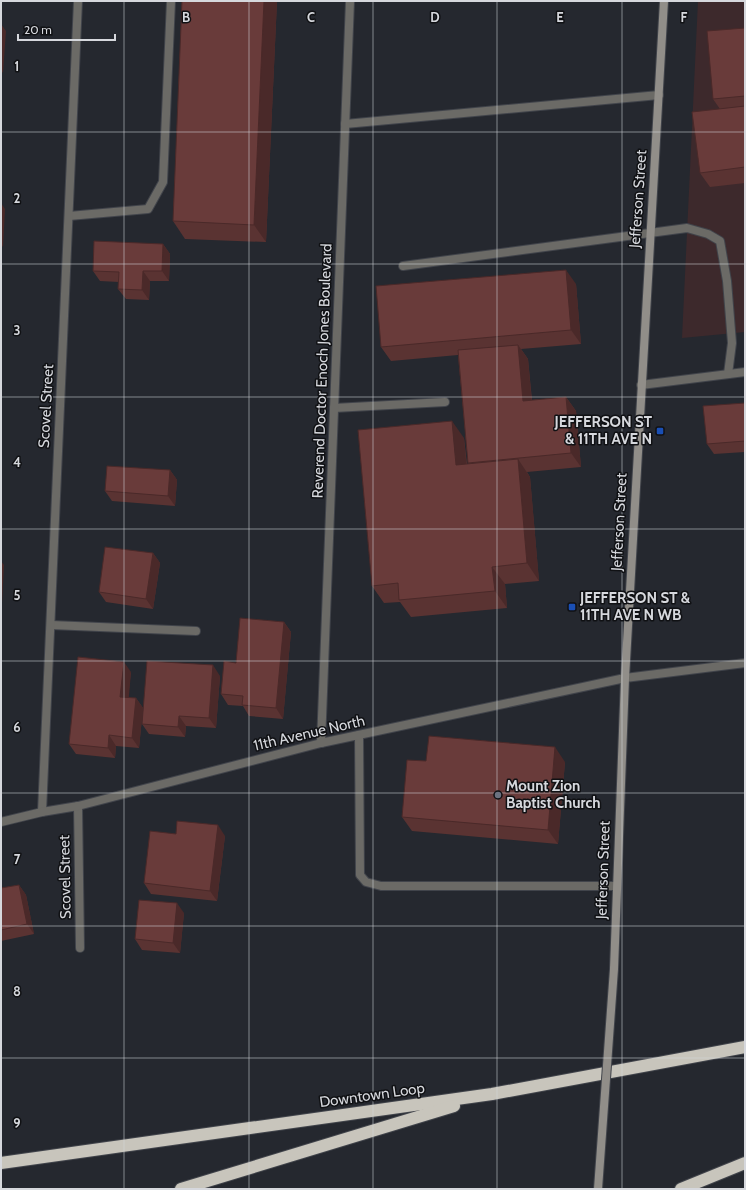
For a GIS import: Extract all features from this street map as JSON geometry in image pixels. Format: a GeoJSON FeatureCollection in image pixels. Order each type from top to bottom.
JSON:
{"type":"FeatureCollection","features":[{"type":"Feature","properties":{"kind":"highway","name":"Downtown Loop"},"geometry":{"type":"LineString","coordinates":[[1,1163],[492,1094],[745,1047]]}},
{"type":"Feature","properties":{"kind":"highway"},"geometry":{"type":"LineString","coordinates":[[181,1189],[492,1094]]}},
{"type":"Feature","properties":{"kind":"highway"},"geometry":{"type":"LineString","coordinates":[[681,1189],[745,1163]]}},
{"type":"Feature","properties":{"kind":"main road","name":"Jefferson Street"},"geometry":{"type":"LineString","coordinates":[[598,1189],[614,969],[625,678],[664,1]]}},
{"type":"Feature","properties":{"kind":"street","name":"Scovel Street"},"geometry":{"type":"LineString","coordinates":[[42,812],[78,1]]}},
{"type":"Feature","properties":{"kind":"street"},"geometry":{"type":"LineString","coordinates":[[69,216],[148,209],[163,182],[171,1]]}},
{"type":"Feature","properties":{"kind":"street","name":"Reverend Doctor Enoch Jones Boulevard"},"geometry":{"type":"LineString","coordinates":[[321,743],[350,1]]}},
{"type":"Feature","properties":{"kind":"street"},"geometry":{"type":"LineString","coordinates":[[345,124],[659,95]]}},
{"type":"Feature","properties":{"kind":"street"},"geometry":{"type":"LineString","coordinates":[[403,266],[686,228],[708,234],[720,242],[727,280],[732,343],[728,374]]}},
{"type":"Feature","properties":{"kind":"street"},"geometry":{"type":"LineString","coordinates":[[641,385],[745,372]]}},
{"type":"Feature","properties":{"kind":"street"},"geometry":{"type":"LineString","coordinates":[[334,408],[445,402]]}},
{"type":"Feature","properties":{"kind":"street"},"geometry":{"type":"LineString","coordinates":[[50,625],[196,631]]}},
{"type":"Feature","properties":{"kind":"street","name":"11th Avenue North"},"geometry":{"type":"LineString","coordinates":[[1,822],[42,812],[78,806],[321,743],[625,678],[745,663]]}},
{"type":"Feature","properties":{"kind":"street"},"geometry":{"type":"LineString","coordinates":[[359,735],[360,875],[366,882],[381,886],[617,886]]}},
{"type":"Feature","properties":{"kind":"street","name":"Scovel Street"},"geometry":{"type":"LineString","coordinates":[[78,806],[80,948]]}},
{"type":"Feature","properties":{"kind":"shaded area"},"geometry":{"type":"Polygon","coordinates":[[[698,1],[745,1],[745,332],[682,338],[698,1]]]}},
{"type":"Feature","properties":{"kind":"building"},"geometry":{"type":"Polygon","coordinates":[[[182,1],[264,1],[254,225],[173,221],[182,1]]]}},
{"type":"Feature","properties":{"kind":"building"},"geometry":{"type":"Polygon","coordinates":[[[745,28],[745,96],[713,99],[707,31],[745,28]]]}},
{"type":"Feature","properties":{"kind":"building"},"geometry":{"type":"Polygon","coordinates":[[[745,106],[745,167],[700,173],[692,112],[745,106]]]}},
{"type":"Feature","properties":{"kind":"building"},"geometry":{"type":"Polygon","coordinates":[[[94,241],[163,244],[162,271],[143,271],[142,290],[118,289],[119,272],[93,271],[94,241]]]}},
{"type":"Feature","properties":{"kind":"building"},"geometry":{"type":"Polygon","coordinates":[[[566,270],[571,330],[381,347],[376,286],[566,270]]]}},
{"type":"Feature","properties":{"kind":"building"},"geometry":{"type":"Polygon","coordinates":[[[518,345],[523,401],[566,397],[571,453],[468,463],[458,350],[518,345]]]}},
{"type":"Feature","properties":{"kind":"building"},"geometry":{"type":"Polygon","coordinates":[[[745,403],[745,441],[707,444],[703,406],[745,403]]]}},
{"type":"Feature","properties":{"kind":"building"},"geometry":{"type":"Polygon","coordinates":[[[452,421],[456,465],[518,459],[527,563],[492,567],[495,591],[399,600],[398,583],[372,586],[358,430],[452,421]]]}},
{"type":"Feature","properties":{"kind":"building"},"geometry":{"type":"Polygon","coordinates":[[[107,466],[170,470],[168,496],[105,491],[107,466]]]}},
{"type":"Feature","properties":{"kind":"building"},"geometry":{"type":"Polygon","coordinates":[[[105,547],[153,553],[146,599],[99,592],[105,547]]]}},
{"type":"Feature","properties":{"kind":"building"},"geometry":{"type":"Polygon","coordinates":[[[240,618],[284,622],[276,708],[242,705],[243,696],[221,694],[224,661],[236,663],[240,618]]]}},
{"type":"Feature","properties":{"kind":"building"},"geometry":{"type":"Polygon","coordinates":[[[78,657],[124,662],[120,697],[136,698],[132,738],[109,735],[108,748],[69,744],[78,657]]]}},
{"type":"Feature","properties":{"kind":"building"},"geometry":{"type":"Polygon","coordinates":[[[147,661],[213,665],[209,718],[179,716],[178,727],[142,724],[147,661]]]}},
{"type":"Feature","properties":{"kind":"building"},"geometry":{"type":"Polygon","coordinates":[[[429,736],[555,747],[548,830],[402,817],[407,760],[426,761],[429,736]]]}},
{"type":"Feature","properties":{"kind":"building"},"geometry":{"type":"Polygon","coordinates":[[[177,821],[218,825],[210,891],[144,883],[150,831],[176,834],[177,821]]]}},
{"type":"Feature","properties":{"kind":"building"},"geometry":{"type":"Polygon","coordinates":[[[19,885],[27,924],[1,930],[1,888],[19,885]]]}},
{"type":"Feature","properties":{"kind":"building"},"geometry":{"type":"Polygon","coordinates":[[[139,900],[177,903],[173,943],[135,939],[139,900]]]}},
{"type":"Feature","properties":{"kind":"place","name":"JEFFERSON ST & 11TH AVE N"},"geometry":{"type":"Point","coordinates":[660,431]}},
{"type":"Feature","properties":{"kind":"place","name":"JEFFERSON ST & 11TH AVE N WB"},"geometry":{"type":"Point","coordinates":[572,607]}},
{"type":"Feature","properties":{"kind":"place","name":"Mount Zion Baptist Church"},"geometry":{"type":"Point","coordinates":[498,795]}}]}
